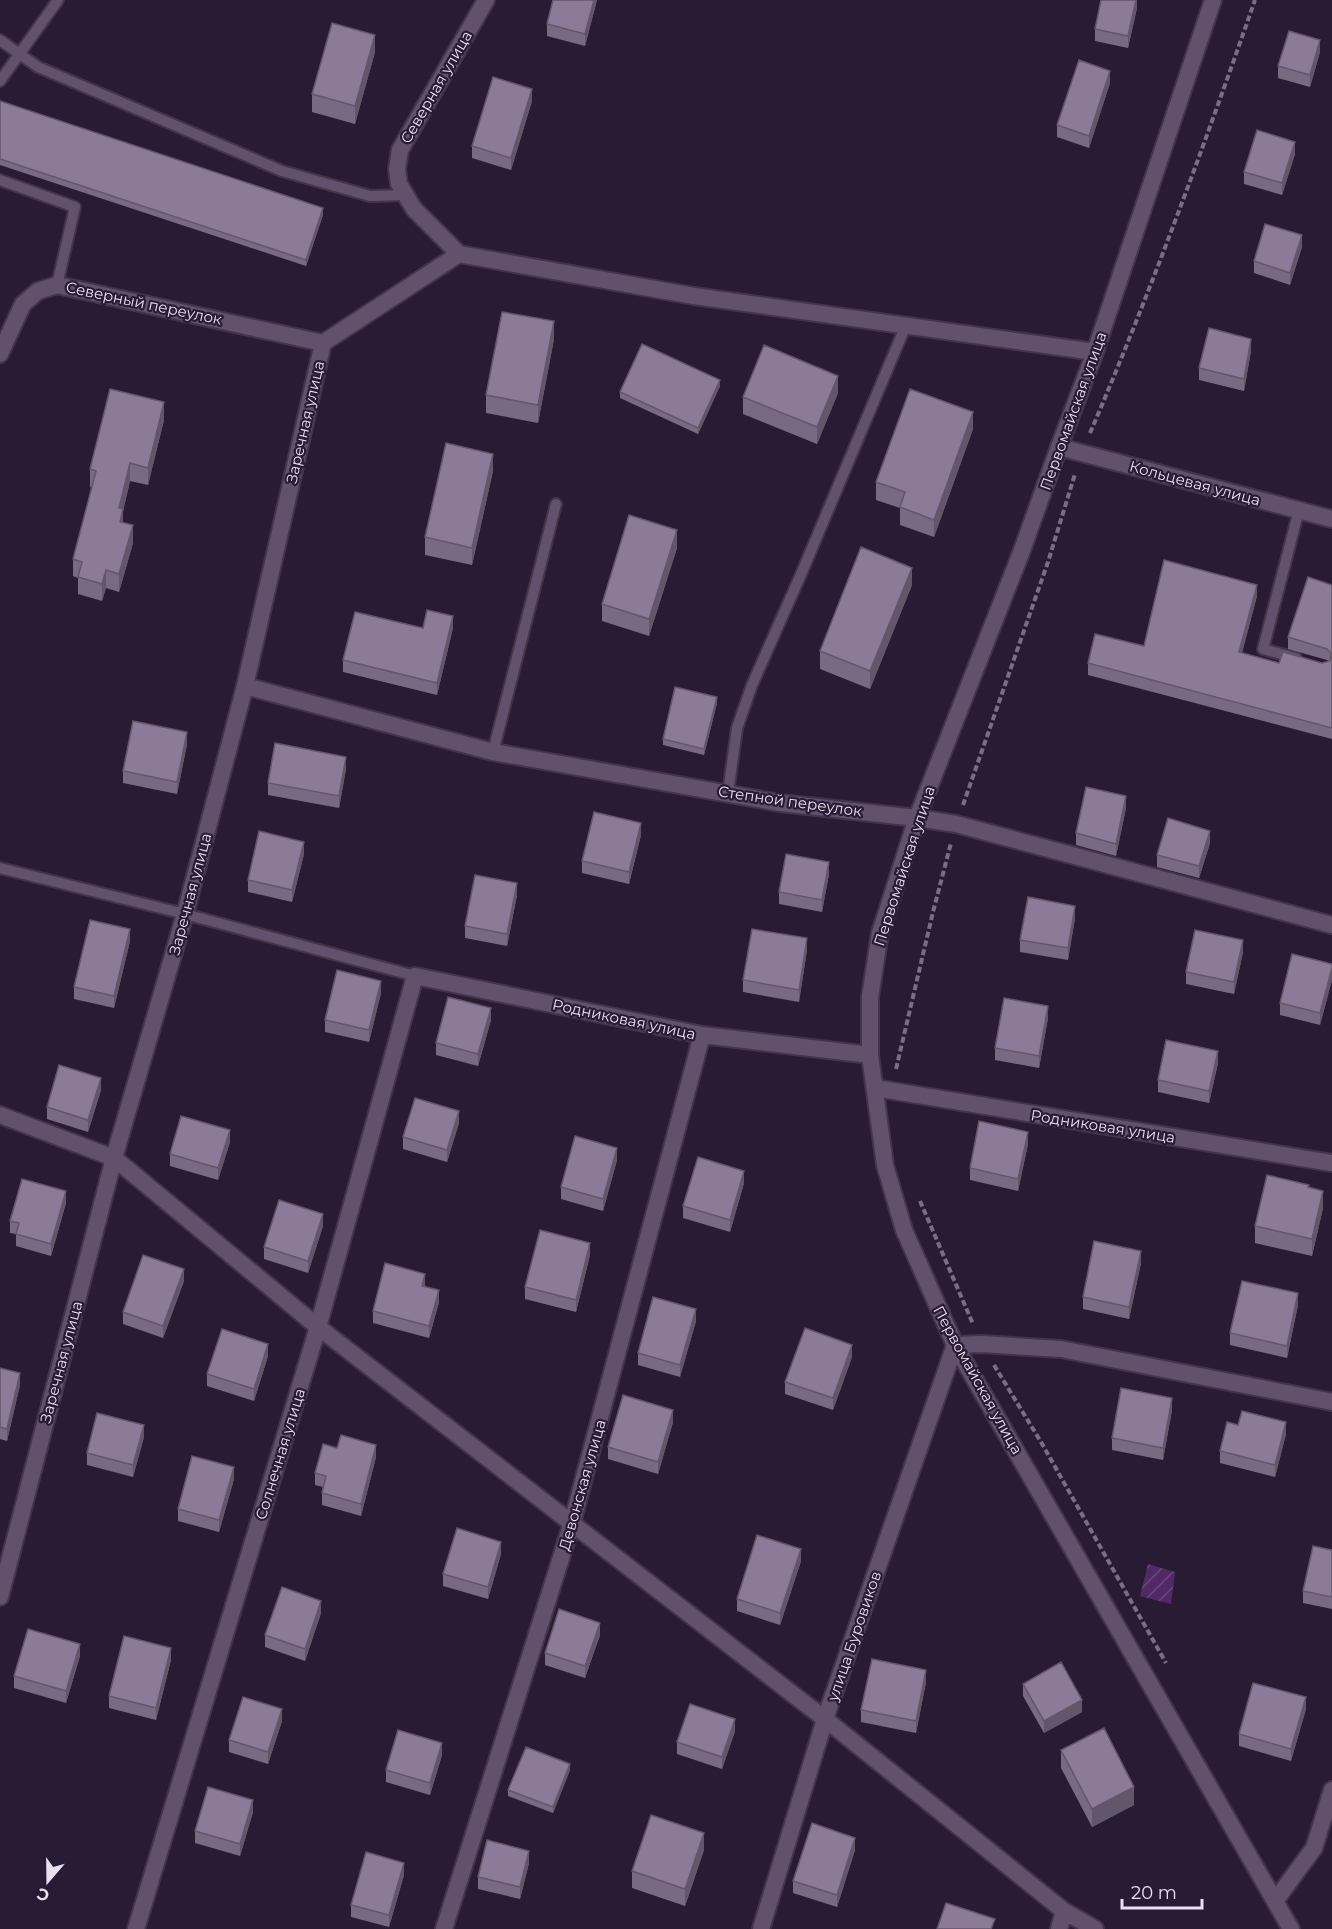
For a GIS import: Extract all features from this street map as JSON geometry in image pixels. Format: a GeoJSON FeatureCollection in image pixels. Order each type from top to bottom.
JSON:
{"type":"FeatureCollection","features":[{"type":"Feature","properties":{"kind":"street","name":"Северная улица"},"geometry":{"type":"LineString","coordinates":[[410,202],[399,184],[397,169],[400,150],[486,0]]}},
{"type":"Feature","properties":{"kind":"street","name":"Первомайская улица"},"geometry":{"type":"LineString","coordinates":[[1213,0],[1095,352],[1021,553],[917,818],[880,933],[870,997],[870,1055],[883,1090],[885,1165],[904,1230],[955,1345],[1291,1929]]}},
{"type":"Feature","properties":{"kind":"street"},"geometry":{"type":"LineString","coordinates":[[410,202],[459,254],[694,296],[1095,352]]}},
{"type":"Feature","properties":{"kind":"street","name":"Заречная улица"},"geometry":{"type":"LineString","coordinates":[[0,1597],[114,1158],[185,914],[245,686],[323,343],[459,254]]}},
{"type":"Feature","properties":{"kind":"street","name":"Северный переулок"},"geometry":{"type":"LineString","coordinates":[[0,354],[23,303],[38,291],[57,285],[323,343]]}},
{"type":"Feature","properties":{"kind":"street","name":"Кольцевая улица"},"geometry":{"type":"LineString","coordinates":[[1059,447],[1332,519]]}},
{"type":"Feature","properties":{"kind":"street","name":"Степной переулок"},"geometry":{"type":"LineString","coordinates":[[245,686],[493,752],[780,803],[956,824],[1332,925]]}},
{"type":"Feature","properties":{"kind":"street","name":"Родниковая улица"},"geometry":{"type":"LineString","coordinates":[[415,976],[702,1035],[870,1055]]}},
{"type":"Feature","properties":{"kind":"street","name":"Солнечная улица"},"geometry":{"type":"LineString","coordinates":[[136,1929],[318,1327],[415,976]]}},
{"type":"Feature","properties":{"kind":"street","name":"Девонская улица"},"geometry":{"type":"LineString","coordinates":[[444,1929],[572,1523],[702,1035]]}},
{"type":"Feature","properties":{"kind":"street","name":"Родниковая улица"},"geometry":{"type":"LineString","coordinates":[[883,1090],[1332,1163]]}},
{"type":"Feature","properties":{"kind":"street"},"geometry":{"type":"LineString","coordinates":[[0,1115],[114,1158],[318,1327],[825,1719],[1064,1911],[1095,1929]]}},
{"type":"Feature","properties":{"kind":"street"},"geometry":{"type":"LineString","coordinates":[[955,1345],[982,1344],[1062,1349],[1332,1402]]}},
{"type":"Feature","properties":{"kind":"street","name":"улица Буровиков"},"geometry":{"type":"LineString","coordinates":[[761,1929],[825,1719],[955,1345]]}},
{"type":"Feature","properties":{"kind":"street"},"geometry":{"type":"LineString","coordinates":[[1275,1902],[1314,1848],[1332,1790]]}},
{"type":"Feature","properties":{"kind":"street"},"geometry":{"type":"LineString","coordinates":[[1059,1929],[1064,1911]]}},
{"type":"Feature","properties":{"kind":"lane"},"geometry":{"type":"LineString","coordinates":[[0,81],[58,0]]}},
{"type":"Feature","properties":{"kind":"lane"},"geometry":{"type":"LineString","coordinates":[[0,40],[38,68],[282,171],[370,196],[410,202]]}},
{"type":"Feature","properties":{"kind":"lane"},"geometry":{"type":"LineString","coordinates":[[0,180],[75,207],[57,285]]}},
{"type":"Feature","properties":{"kind":"lane"},"geometry":{"type":"LineString","coordinates":[[728,793],[737,728],[752,686],[812,551],[906,326]]}},
{"type":"Feature","properties":{"kind":"lane"},"geometry":{"type":"LineString","coordinates":[[493,752],[556,504]]}},
{"type":"Feature","properties":{"kind":"lane"},"geometry":{"type":"LineString","coordinates":[[1299,510],[1263,649],[1304,661]]}},
{"type":"Feature","properties":{"kind":"lane"},"geometry":{"type":"LineString","coordinates":[[0,868],[185,914],[415,976]]}},
{"type":"Feature","properties":{"kind":"path"},"geometry":{"type":"LineString","coordinates":[[883,1090],[956,824],[1048,562],[1082,453],[1137,323],[1192,181],[1255,0]]}},
{"type":"Feature","properties":{"kind":"path"},"geometry":{"type":"LineString","coordinates":[[918,1195],[982,1344],[1041,1442],[1166,1663]]}},
{"type":"Feature","properties":{"kind":"shaded area"},"geometry":{"type":"Polygon","coordinates":[[[1148,1564],[1175,1572],[1171,1604],[1140,1596],[1148,1564]]]}},
{"type":"Feature","properties":{"kind":"building"},"geometry":{"type":"Polygon","coordinates":[[[553,0],[594,0],[585,34],[547,24],[553,0]]]}},
{"type":"Feature","properties":{"kind":"building"},"geometry":{"type":"Polygon","coordinates":[[[1101,0],[1136,0],[1128,36],[1095,29],[1101,0]]]}},
{"type":"Feature","properties":{"kind":"building"},"geometry":{"type":"Polygon","coordinates":[[[332,23],[375,35],[355,106],[312,94],[332,23]]]}},
{"type":"Feature","properties":{"kind":"building"},"geometry":{"type":"Polygon","coordinates":[[[1289,31],[1320,40],[1310,75],[1278,66],[1289,31]]]}},
{"type":"Feature","properties":{"kind":"building"},"geometry":{"type":"Polygon","coordinates":[[[1079,60],[1110,71],[1089,136],[1057,125],[1079,60]]]}},
{"type":"Feature","properties":{"kind":"building"},"geometry":{"type":"Polygon","coordinates":[[[493,77],[532,89],[511,158],[472,146],[493,77]]]}},
{"type":"Feature","properties":{"kind":"building"},"geometry":{"type":"Polygon","coordinates":[[[0,101],[323,208],[306,260],[0,159],[0,101]]]}},
{"type":"Feature","properties":{"kind":"building"},"geometry":{"type":"Polygon","coordinates":[[[1257,130],[1295,142],[1282,183],[1244,172],[1257,130]]]}},
{"type":"Feature","properties":{"kind":"building"},"geometry":{"type":"Polygon","coordinates":[[[1265,224],[1302,235],[1290,273],[1254,261],[1265,224]]]}},
{"type":"Feature","properties":{"kind":"building"},"geometry":{"type":"Polygon","coordinates":[[[502,312],[554,321],[538,405],[486,395],[502,312]]]}},
{"type":"Feature","properties":{"kind":"building"},"geometry":{"type":"Polygon","coordinates":[[[1209,328],[1251,339],[1244,379],[1199,368],[1209,328]]]}},
{"type":"Feature","properties":{"kind":"building"},"geometry":{"type":"Polygon","coordinates":[[[642,344],[720,380],[698,428],[620,392],[642,344]]]}},
{"type":"Feature","properties":{"kind":"building"},"geometry":{"type":"Polygon","coordinates":[[[764,345],[838,376],[817,427],[743,397],[764,345]]]}},
{"type":"Feature","properties":{"kind":"building"},"geometry":{"type":"Polygon","coordinates":[[[110,389],[164,402],[148,468],[130,463],[119,508],[123,509],[120,522],[133,525],[119,574],[106,570],[102,584],[78,577],[82,562],[73,559],[96,471],[90,469],[110,389]]]}},
{"type":"Feature","properties":{"kind":"building"},"geometry":{"type":"Polygon","coordinates":[[[910,389],[973,412],[934,520],[900,507],[905,492],[876,482],[910,389]]]}},
{"type":"Feature","properties":{"kind":"building"},"geometry":{"type":"Polygon","coordinates":[[[446,443],[493,454],[472,548],[425,537],[446,443]]]}},
{"type":"Feature","properties":{"kind":"building"},"geometry":{"type":"Polygon","coordinates":[[[629,515],[677,530],[649,619],[602,604],[629,515]]]}},
{"type":"Feature","properties":{"kind":"building"},"geometry":{"type":"Polygon","coordinates":[[[861,547],[912,568],[870,671],[820,651],[861,547]]]}},
{"type":"Feature","properties":{"kind":"building"},"geometry":{"type":"Polygon","coordinates":[[[1164,560],[1257,585],[1239,652],[1279,663],[1283,652],[1322,663],[1330,661],[1331,653],[1327,649],[1288,637],[1308,577],[1332,585],[1332,728],[1088,663],[1095,634],[1144,646],[1164,560]]]}},
{"type":"Feature","properties":{"kind":"building"},"geometry":{"type":"Polygon","coordinates":[[[427,610],[453,616],[437,683],[343,660],[355,612],[423,628],[427,610]]]}},
{"type":"Feature","properties":{"kind":"building"},"geometry":{"type":"Polygon","coordinates":[[[675,687],[717,697],[704,749],[663,739],[675,687]]]}},
{"type":"Feature","properties":{"kind":"building"},"geometry":{"type":"Polygon","coordinates":[[[133,721],[187,732],[177,782],[123,771],[133,721]]]}},
{"type":"Feature","properties":{"kind":"building"},"geometry":{"type":"Polygon","coordinates":[[[275,743],[346,757],[339,796],[268,783],[275,743]]]}},
{"type":"Feature","properties":{"kind":"building"},"geometry":{"type":"Polygon","coordinates":[[[1086,787],[1126,796],[1116,844],[1076,833],[1086,787]]]}},
{"type":"Feature","properties":{"kind":"building"},"geometry":{"type":"Polygon","coordinates":[[[594,812],[641,823],[629,872],[582,861],[594,812]]]}},
{"type":"Feature","properties":{"kind":"building"},"geometry":{"type":"Polygon","coordinates":[[[1168,818],[1210,831],[1199,866],[1157,855],[1168,818]]]}},
{"type":"Feature","properties":{"kind":"building"},"geometry":{"type":"Polygon","coordinates":[[[259,831],[304,842],[292,890],[248,880],[259,831]]]}},
{"type":"Feature","properties":{"kind":"building"},"geometry":{"type":"Polygon","coordinates":[[[786,854],[829,862],[822,900],[779,892],[786,854]]]}},
{"type":"Feature","properties":{"kind":"building"},"geometry":{"type":"Polygon","coordinates":[[[475,875],[517,883],[507,934],[465,926],[475,875]]]}},
{"type":"Feature","properties":{"kind":"building"},"geometry":{"type":"Polygon","coordinates":[[[1028,897],[1075,906],[1068,948],[1020,940],[1028,897]]]}},
{"type":"Feature","properties":{"kind":"building"},"geometry":{"type":"Polygon","coordinates":[[[90,920],[130,929],[114,996],[74,987],[90,920]]]}},
{"type":"Feature","properties":{"kind":"building"},"geometry":{"type":"Polygon","coordinates":[[[752,929],[807,938],[799,990],[743,980],[752,929]]]}},
{"type":"Feature","properties":{"kind":"building"},"geometry":{"type":"Polygon","coordinates":[[[1195,930],[1243,940],[1234,982],[1186,972],[1195,930]]]}},
{"type":"Feature","properties":{"kind":"building"},"geometry":{"type":"Polygon","coordinates":[[[1292,954],[1332,964],[1320,1013],[1280,1003],[1292,954]]]}},
{"type":"Feature","properties":{"kind":"building"},"geometry":{"type":"Polygon","coordinates":[[[337,970],[381,981],[369,1030],[325,1020],[337,970]]]}},
{"type":"Feature","properties":{"kind":"building"},"geometry":{"type":"Polygon","coordinates":[[[448,997],[491,1008],[478,1054],[436,1043],[448,997]]]}},
{"type":"Feature","properties":{"kind":"building"},"geometry":{"type":"Polygon","coordinates":[[[1004,998],[1048,1006],[1039,1056],[995,1048],[1004,998]]]}},
{"type":"Feature","properties":{"kind":"building"},"geometry":{"type":"Polygon","coordinates":[[[1166,1040],[1218,1051],[1209,1091],[1158,1080],[1166,1040]]]}},
{"type":"Feature","properties":{"kind":"building"},"geometry":{"type":"Polygon","coordinates":[[[59,1065],[101,1078],[88,1120],[47,1107],[59,1065]]]}},
{"type":"Feature","properties":{"kind":"building"},"geometry":{"type":"Polygon","coordinates":[[[415,1098],[459,1111],[447,1150],[403,1137],[415,1098]]]}},
{"type":"Feature","properties":{"kind":"building"},"geometry":{"type":"Polygon","coordinates":[[[181,1116],[230,1130],[218,1168],[170,1154],[181,1116]]]}},
{"type":"Feature","properties":{"kind":"building"},"geometry":{"type":"Polygon","coordinates":[[[979,1121],[1028,1132],[1018,1179],[970,1168],[979,1121]]]}},
{"type":"Feature","properties":{"kind":"building"},"geometry":{"type":"Polygon","coordinates":[[[575,1136],[617,1148],[603,1199],[561,1187],[575,1136]]]}},
{"type":"Feature","properties":{"kind":"building"},"geometry":{"type":"Polygon","coordinates":[[[698,1157],[744,1171],[730,1220],[683,1206],[698,1157]]]}},
{"type":"Feature","properties":{"kind":"building"},"geometry":{"type":"Polygon","coordinates":[[[1267,1175],[1309,1185],[1308,1187],[1323,1191],[1312,1239],[1255,1226],[1267,1175]]]}},
{"type":"Feature","properties":{"kind":"building"},"geometry":{"type":"Polygon","coordinates":[[[22,1179],[66,1191],[51,1244],[16,1234],[19,1223],[10,1221],[22,1179]]]}},
{"type":"Feature","properties":{"kind":"building"},"geometry":{"type":"Polygon","coordinates":[[[279,1200],[323,1214],[308,1261],[264,1247],[279,1200]]]}},
{"type":"Feature","properties":{"kind":"building"},"geometry":{"type":"Polygon","coordinates":[[[540,1230],[590,1243],[576,1300],[525,1287],[540,1230]]]}},
{"type":"Feature","properties":{"kind":"building"},"geometry":{"type":"Polygon","coordinates":[[[1094,1241],[1141,1251],[1129,1307],[1083,1297],[1094,1241]]]}},
{"type":"Feature","properties":{"kind":"building"},"geometry":{"type":"Polygon","coordinates":[[[143,1255],[184,1269],[163,1326],[123,1312],[143,1255]]]}},
{"type":"Feature","properties":{"kind":"building"},"geometry":{"type":"Polygon","coordinates":[[[385,1263],[425,1274],[422,1286],[439,1290],[429,1326],[373,1311],[385,1263]]]}},
{"type":"Feature","properties":{"kind":"building"},"geometry":{"type":"Polygon","coordinates":[[[1242,1281],[1298,1293],[1287,1346],[1230,1333],[1242,1281]]]}},
{"type":"Feature","properties":{"kind":"building"},"geometry":{"type":"Polygon","coordinates":[[[653,1297],[696,1309],[680,1365],[638,1353],[653,1297]]]}},
{"type":"Feature","properties":{"kind":"building"},"geometry":{"type":"Polygon","coordinates":[[[805,1328],[852,1345],[833,1398],[785,1382],[805,1328]]]}},
{"type":"Feature","properties":{"kind":"building"},"geometry":{"type":"Polygon","coordinates":[[[222,1329],[268,1344],[254,1389],[207,1374],[222,1329]]]}},
{"type":"Feature","properties":{"kind":"building"},"geometry":{"type":"Polygon","coordinates":[[[0,1368],[20,1373],[7,1429],[0,1427],[0,1368]]]}},
{"type":"Feature","properties":{"kind":"building"},"geometry":{"type":"Polygon","coordinates":[[[1121,1388],[1172,1398],[1163,1448],[1112,1438],[1121,1388]]]}},
{"type":"Feature","properties":{"kind":"building"},"geometry":{"type":"Polygon","coordinates":[[[623,1395],[673,1410],[658,1462],[608,1447],[623,1395]]]}},
{"type":"Feature","properties":{"kind":"building"},"geometry":{"type":"Polygon","coordinates":[[[1242,1411],[1286,1422],[1275,1465],[1220,1451],[1227,1422],[1238,1425],[1242,1411]]]}},
{"type":"Feature","properties":{"kind":"building"},"geometry":{"type":"Polygon","coordinates":[[[97,1413],[144,1425],[133,1465],[87,1453],[97,1413]]]}},
{"type":"Feature","properties":{"kind":"building"},"geometry":{"type":"Polygon","coordinates":[[[341,1435],[376,1445],[361,1504],[322,1493],[326,1476],[315,1473],[323,1444],[337,1448],[341,1435]]]}},
{"type":"Feature","properties":{"kind":"building"},"geometry":{"type":"Polygon","coordinates":[[[192,1456],[234,1467],[219,1520],[178,1509],[192,1456]]]}},
{"type":"Feature","properties":{"kind":"building"},"geometry":{"type":"Polygon","coordinates":[[[457,1528],[501,1542],[488,1587],[443,1574],[457,1528]]]}},
{"type":"Feature","properties":{"kind":"building"},"geometry":{"type":"Polygon","coordinates":[[[757,1535],[801,1549],[780,1613],[737,1599],[757,1535]]]}},
{"type":"Feature","properties":{"kind":"building"},"geometry":{"type":"Polygon","coordinates":[[[1313,1546],[1332,1550],[1332,1597],[1303,1591],[1313,1546]]]}},
{"type":"Feature","properties":{"kind":"building"},"geometry":{"type":"Polygon","coordinates":[[[282,1587],[321,1601],[305,1649],[265,1635],[282,1587]]]}},
{"type":"Feature","properties":{"kind":"building"},"geometry":{"type":"Polygon","coordinates":[[[559,1609],[600,1623],[585,1666],[545,1653],[559,1609]]]}},
{"type":"Feature","properties":{"kind":"building"},"geometry":{"type":"Polygon","coordinates":[[[28,1629],[80,1644],[66,1691],[14,1676],[28,1629]]]}},
{"type":"Feature","properties":{"kind":"building"},"geometry":{"type":"Polygon","coordinates":[[[124,1636],[171,1648],[156,1708],[109,1696],[124,1636]]]}},
{"type":"Feature","properties":{"kind":"building"},"geometry":{"type":"Polygon","coordinates":[[[872,1659],[926,1670],[916,1721],[861,1710],[872,1659]]]}},
{"type":"Feature","properties":{"kind":"building"},"geometry":{"type":"Polygon","coordinates":[[[1061,1662],[1082,1700],[1044,1721],[1023,1684],[1061,1662]]]}},
{"type":"Feature","properties":{"kind":"building"},"geometry":{"type":"Polygon","coordinates":[[[1253,1683],[1306,1697],[1291,1749],[1239,1734],[1253,1683]]]}},
{"type":"Feature","properties":{"kind":"building"},"geometry":{"type":"Polygon","coordinates":[[[243,1697],[282,1709],[268,1752],[229,1740],[243,1697]]]}},
{"type":"Feature","properties":{"kind":"building"},"geometry":{"type":"Polygon","coordinates":[[[690,1704],[735,1719],[722,1757],[677,1742],[690,1704]]]}},
{"type":"Feature","properties":{"kind":"building"},"geometry":{"type":"Polygon","coordinates":[[[1104,1728],[1134,1787],[1092,1809],[1061,1750],[1104,1728]]]}},
{"type":"Feature","properties":{"kind":"building"},"geometry":{"type":"Polygon","coordinates":[[[398,1730],[442,1743],[430,1783],[386,1770],[398,1730]]]}},
{"type":"Feature","properties":{"kind":"building"},"geometry":{"type":"Polygon","coordinates":[[[526,1747],[570,1764],[553,1807],[508,1790],[526,1747]]]}},
{"type":"Feature","properties":{"kind":"building"},"geometry":{"type":"Polygon","coordinates":[[[208,1787],[253,1800],[240,1844],[195,1831],[208,1787]]]}},
{"type":"Feature","properties":{"kind":"building"},"geometry":{"type":"Polygon","coordinates":[[[651,1815],[704,1833],[685,1889],[632,1871],[651,1815]]]}},
{"type":"Feature","properties":{"kind":"building"},"geometry":{"type":"Polygon","coordinates":[[[812,1823],[855,1838],[837,1895],[793,1881],[812,1823]]]}},
{"type":"Feature","properties":{"kind":"building"},"geometry":{"type":"Polygon","coordinates":[[[487,1840],[529,1851],[520,1887],[478,1877],[487,1840]]]}},
{"type":"Feature","properties":{"kind":"building"},"geometry":{"type":"Polygon","coordinates":[[[366,1852],[404,1863],[389,1915],[351,1905],[366,1852]]]}},
{"type":"Feature","properties":{"kind":"building"},"geometry":{"type":"Polygon","coordinates":[[[946,1903],[995,1919],[991,1929],[937,1929],[946,1903]]]}}]}
